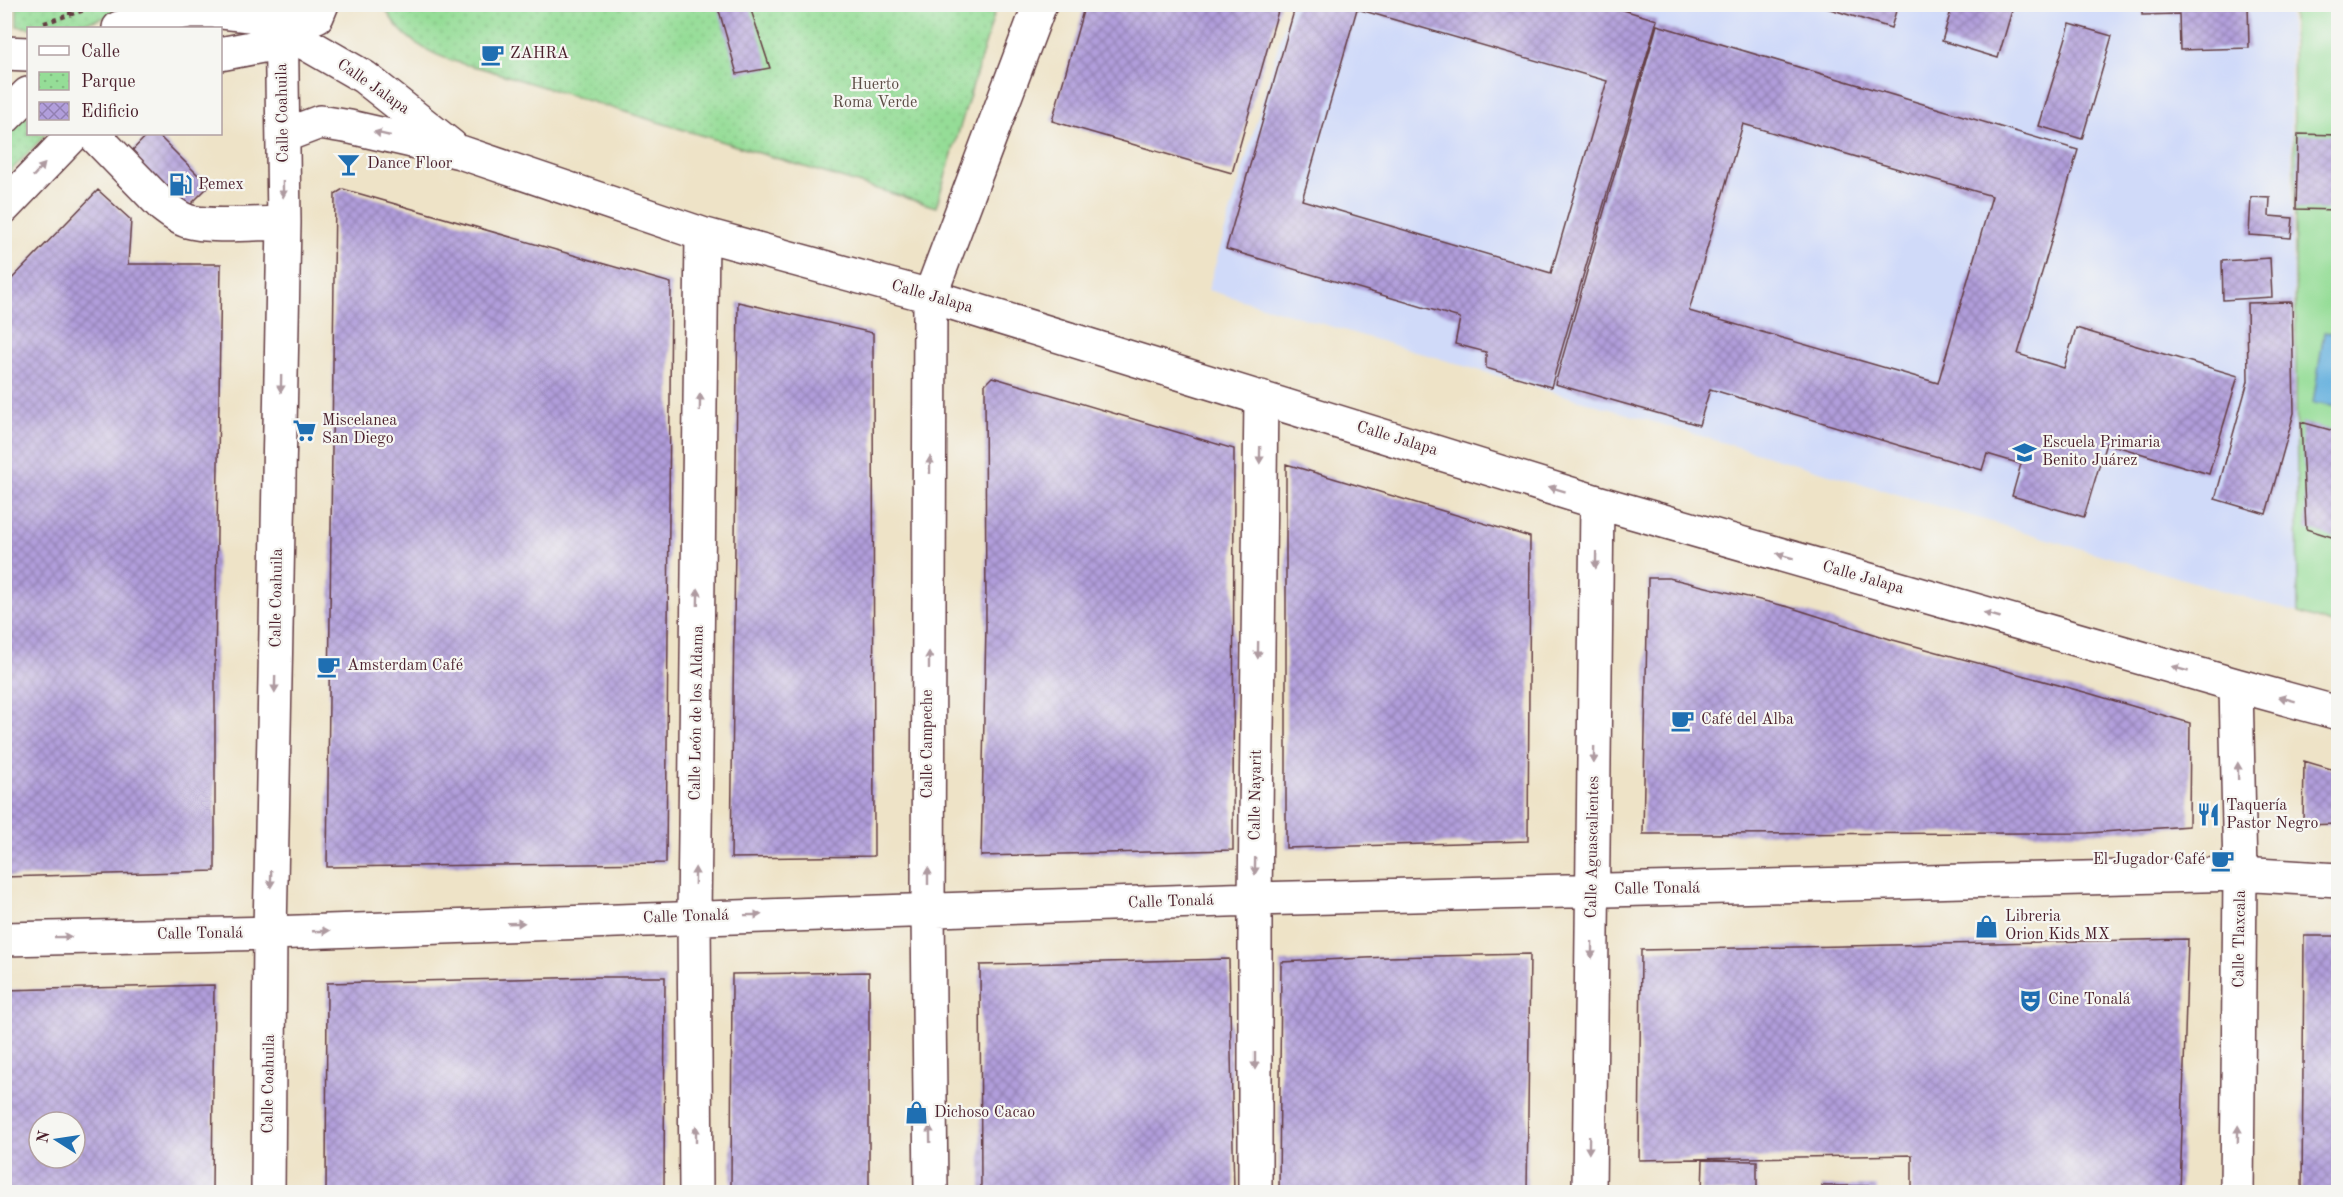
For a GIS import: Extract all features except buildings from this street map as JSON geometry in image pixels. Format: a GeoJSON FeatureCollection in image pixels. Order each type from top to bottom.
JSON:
{"type":"FeatureCollection","features":[{"type":"Feature","properties":{"kind":"street"},"geometry":{"type":"LineString","coordinates":[[222,54],[262,46],[282,17],[317,16],[322,4]]}},
{"type":"Feature","properties":{"kind":"street"},"geometry":{"type":"LineString","coordinates":[[930,296],[1040,4]]}},
{"type":"Feature","properties":{"kind":"street","name":"Calle Jalapa"},"geometry":{"type":"LineString","coordinates":[[122,27],[159,16],[189,11],[282,17],[460,152]]}},
{"type":"Feature","properties":{"kind":"street","name":"Calle Coahuila"},"geometry":{"type":"LineString","coordinates":[[268,1192],[270,933],[284,223],[282,17]]}},
{"type":"Feature","properties":{"kind":"street"},"geometry":{"type":"LineString","coordinates":[[4,53],[27,42]]}},
{"type":"Feature","properties":{"kind":"street"},"geometry":{"type":"LineString","coordinates":[[4,118],[27,95]]}},
{"type":"Feature","properties":{"kind":"street","name":"Calle Jalapa"},"geometry":{"type":"LineString","coordinates":[[283,136],[320,123],[350,127],[460,152],[702,234],[930,296],[1597,502],[2236,685],[2338,712]]}},
{"type":"Feature","properties":{"kind":"street"},"geometry":{"type":"LineString","coordinates":[[4,207],[73,135]]}},
{"type":"Feature","properties":{"kind":"street"},"geometry":{"type":"LineString","coordinates":[[94,135],[163,206],[189,222],[204,224],[284,223]]}},
{"type":"Feature","properties":{"kind":"street","name":"Calle León de los Aldama"},"geometry":{"type":"LineString","coordinates":[[696,1192],[694,917],[702,234]]}},
{"type":"Feature","properties":{"kind":"street","name":"Calle Campeche"},"geometry":{"type":"LineString","coordinates":[[930,296],[927,911],[931,1192]]}},
{"type":"Feature","properties":{"kind":"street","name":"Calle Nayarit"},"geometry":{"type":"LineString","coordinates":[[1255,1192],[1255,899],[1261,397]]}},
{"type":"Feature","properties":{"kind":"street","name":"Calle Aguascalientes"},"geometry":{"type":"LineString","coordinates":[[1588,1192],[1597,502]]}},
{"type":"Feature","properties":{"kind":"street","name":"Calle Tlaxcala"},"geometry":{"type":"LineString","coordinates":[[2236,685],[2240,874],[2237,1192]]}},
{"type":"Feature","properties":{"kind":"street","name":"Calle Tonalá"},"geometry":{"type":"LineString","coordinates":[[4,939],[270,933],[694,917],[1593,890],[2240,874],[2338,880]]}},
{"type":"Feature","properties":{"kind":"path"},"geometry":{"type":"LineString","coordinates":[[70,4],[70,15]]}},
{"type":"Feature","properties":{"kind":"path"},"geometry":{"type":"LineString","coordinates":[[52,27],[70,15],[90,8]]}},
{"type":"Feature","properties":{"kind":"shaded area","name":"Escuela Primaria Benito Juárez"},"geometry":{"type":"Polygon","coordinates":[[[1290,5],[2290,5],[2298,613],[1208,290],[1290,5]]]}},
{"type":"Feature","properties":{"kind":"green space"},"geometry":{"type":"Polygon","coordinates":[[[17,5],[146,5],[67,26],[17,26],[17,5]]]}},
{"type":"Feature","properties":{"kind":"green space","name":"Huerto Roma Verde"},"geometry":{"type":"Polygon","coordinates":[[[384,5],[997,5],[936,207],[452,61],[411,40],[400,30],[384,5]]]}},
{"type":"Feature","properties":{"kind":"green space"},"geometry":{"type":"Polygon","coordinates":[[[2293,5],[2338,5],[2338,626],[2298,613],[2293,5]]]}},
{"type":"Feature","properties":{"kind":"green space"},"geometry":{"type":"Polygon","coordinates":[[[27,104],[27,135],[45,135],[5,177],[5,130],[27,104]]]}},
{"type":"Feature","properties":{"kind":"water"},"geometry":{"type":"Polygon","coordinates":[[[2324,332],[2338,334],[2338,407],[2313,403],[2324,332]]]}},
{"type":"Feature","properties":{"kind":"place","name":"ZAHRA"},"geometry":{"type":"Point","coordinates":[492,54]}},
{"type":"Feature","properties":{"kind":"place","name":"Dance Floor"},"geometry":{"type":"Point","coordinates":[349,164]}},
{"type":"Feature","properties":{"kind":"place","name":"Pemex"},"geometry":{"type":"Point","coordinates":[180,185]}},
{"type":"Feature","properties":{"kind":"place","name":"Miscelanea San Diego"},"geometry":{"type":"Point","coordinates":[304,430]}},
{"type":"Feature","properties":{"kind":"place","name":"Escuela Primaria Benito Juárez"},"geometry":{"type":"Point","coordinates":[2024,452]}},
{"type":"Feature","properties":{"kind":"place","name":"Amsterdam Café"},"geometry":{"type":"Point","coordinates":[329,666]}},
{"type":"Feature","properties":{"kind":"place","name":"Café del Alba"},"geometry":{"type":"Point","coordinates":[1683,720]}},
{"type":"Feature","properties":{"kind":"place","name":"Taquería Pastor Negro"},"geometry":{"type":"Point","coordinates":[2208,815]}},
{"type":"Feature","properties":{"kind":"place","name":"El Jugador Café"},"geometry":{"type":"Point","coordinates":[2223,860]}},
{"type":"Feature","properties":{"kind":"place","name":"Libreria Orion Kids MX"},"geometry":{"type":"Point","coordinates":[1987,926]}},
{"type":"Feature","properties":{"kind":"place","name":"Cine Tonalá"},"geometry":{"type":"Point","coordinates":[2030,1000]}},
{"type":"Feature","properties":{"kind":"place","name":"Dichoso Cacao"},"geometry":{"type":"Point","coordinates":[916,1113]}}]}
